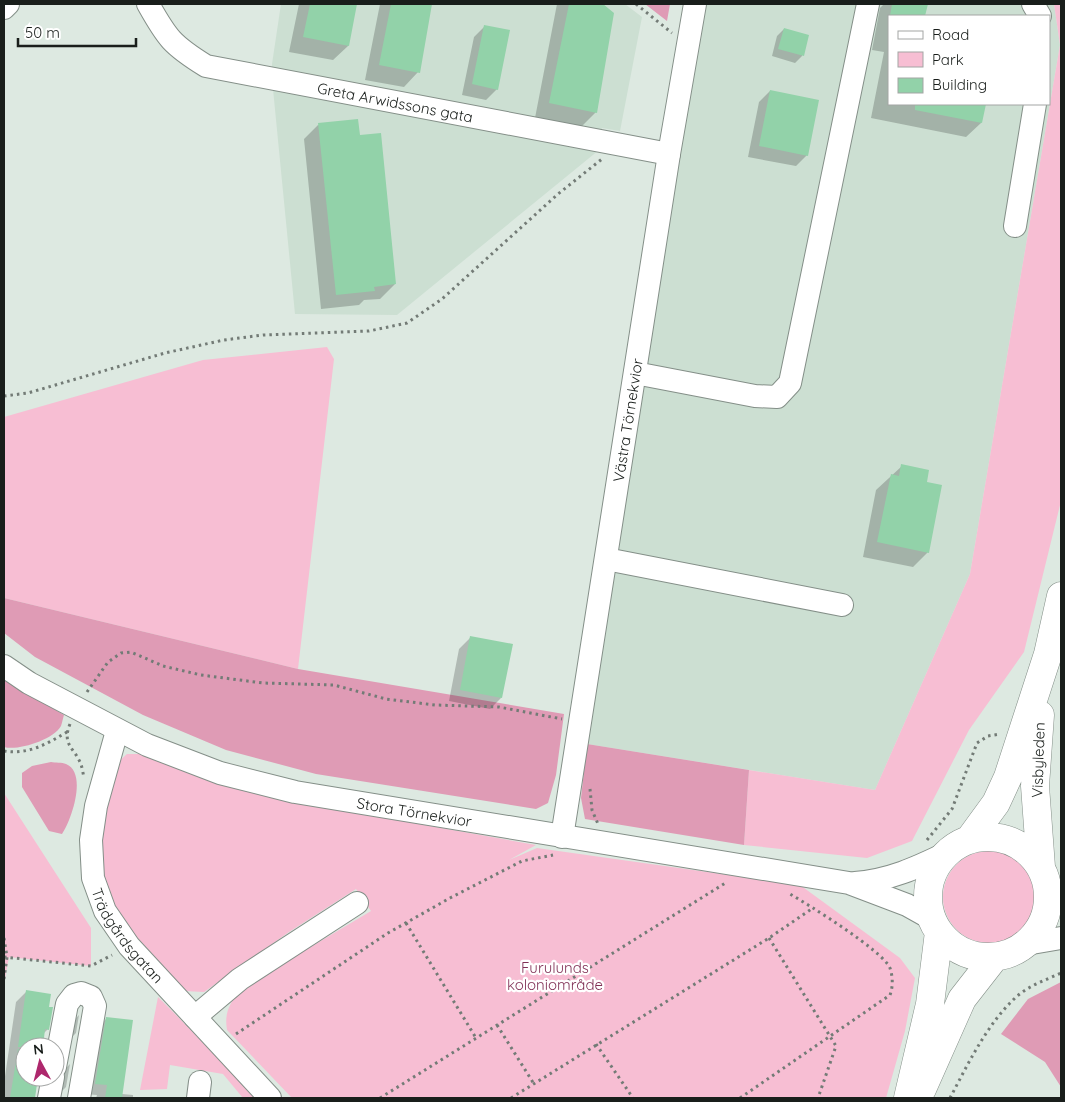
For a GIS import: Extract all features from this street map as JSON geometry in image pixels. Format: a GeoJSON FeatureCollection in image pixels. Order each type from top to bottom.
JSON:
{"type":"FeatureCollection","features":[{"type":"Feature","properties":{"kind":"main road","name":"Visbyleden"},"geometry":{"type":"LineString","coordinates":[[1050,886],[1035,786],[1039,716],[1048,654],[1061,596]]}},
{"type":"Feature","properties":{"kind":"main road","name":"Visbyleden"},"geometry":{"type":"LineString","coordinates":[[946,846],[996,803],[1008,777],[1048,654]]}},
{"type":"Feature","properties":{"kind":"main road"},"geometry":{"type":"LineString","coordinates":[[908,1098],[930,1004],[935,925],[928,905],[929,884],[946,846],[987,837],[1006,839],[1022,847],[1050,886],[1048,906],[1037,934],[1026,944],[1011,953],[994,958],[976,956],[959,950],[935,925]]}},
{"type":"Feature","properties":{"kind":"main road"},"geometry":{"type":"LineString","coordinates":[[918,1098],[962,999],[994,958]]}},
{"type":"Feature","properties":{"kind":"street"},"geometry":{"type":"LineString","coordinates":[[4,8],[8,4]]}},
{"type":"Feature","properties":{"kind":"street","name":"Greta Arwidssons gata"},"geometry":{"type":"LineString","coordinates":[[148,4],[166,36],[182,51],[206,66],[669,154]]}},
{"type":"Feature","properties":{"kind":"street","name":"Västra Törnekvior"},"geometry":{"type":"LineString","coordinates":[[560,837],[581,723],[669,154],[695,4]]}},
{"type":"Feature","properties":{"kind":"street"},"geometry":{"type":"LineString","coordinates":[[635,373],[755,396],[777,397],[790,383],[868,4]]}},
{"type":"Feature","properties":{"kind":"street"},"geometry":{"type":"LineString","coordinates":[[1033,4],[1039,15]]}},
{"type":"Feature","properties":{"kind":"street"},"geometry":{"type":"LineString","coordinates":[[1014,226],[1035,105]]}},
{"type":"Feature","properties":{"kind":"street"},"geometry":{"type":"LineString","coordinates":[[606,559],[842,605]]}},
{"type":"Feature","properties":{"kind":"street","name":"Stora Törnekvior"},"geometry":{"type":"LineString","coordinates":[[4,666],[29,684],[117,731],[220,774],[286,789],[560,837],[849,883]]}},
{"type":"Feature","properties":{"kind":"street","name":"Trädgårdsgatan"},"geometry":{"type":"LineString","coordinates":[[117,731],[96,806],[90,840],[93,878],[105,911],[129,946],[270,1098]]}},
{"type":"Feature","properties":{"kind":"street"},"geometry":{"type":"LineString","coordinates":[[849,883],[878,881],[898,876],[946,846]]}},
{"type":"Feature","properties":{"kind":"street"},"geometry":{"type":"LineString","coordinates":[[849,883],[907,904],[935,925]]}},
{"type":"Feature","properties":{"kind":"street"},"geometry":{"type":"LineString","coordinates":[[195,1017],[240,979],[357,903]]}},
{"type":"Feature","properties":{"kind":"street"},"geometry":{"type":"LineString","coordinates":[[1026,944],[1061,938]]}},
{"type":"Feature","properties":{"kind":"street"},"geometry":{"type":"LineString","coordinates":[[61,1037],[67,1004],[74,995],[81,993],[91,997],[95,1006],[79,1098]]}},
{"type":"Feature","properties":{"kind":"path"},"geometry":{"type":"LineString","coordinates":[[636,4],[674,35]]}},
{"type":"Feature","properties":{"kind":"path"},"geometry":{"type":"LineString","coordinates":[[4,396],[28,392],[166,352],[224,340],[263,335],[369,332],[407,323],[442,299],[558,194],[620,145]]}},
{"type":"Feature","properties":{"kind":"path"},"geometry":{"type":"LineString","coordinates":[[84,697],[108,662],[121,653],[131,652],[163,666],[200,675],[263,683],[334,685],[386,699],[435,705],[498,707],[581,723]]}},
{"type":"Feature","properties":{"kind":"path"},"geometry":{"type":"LineString","coordinates":[[4,751],[15,753],[35,749],[67,732]]}},
{"type":"Feature","properties":{"kind":"path"},"geometry":{"type":"LineString","coordinates":[[946,846],[952,809],[977,743],[988,736],[1006,734]]}},
{"type":"Feature","properties":{"kind":"path"},"geometry":{"type":"LineString","coordinates":[[222,1045],[240,1030],[406,923],[499,871],[522,861],[545,855],[560,837],[608,826]]}},
{"type":"Feature","properties":{"kind":"path"},"geometry":{"type":"LineString","coordinates":[[718,880],[734,883]]}},
{"type":"Feature","properties":{"kind":"path"},"geometry":{"type":"LineString","coordinates":[[380,1098],[728,882]]}},
{"type":"Feature","properties":{"kind":"path"},"geometry":{"type":"LineString","coordinates":[[740,1098],[890,995],[893,987],[889,967],[876,954],[788,892]]}},
{"type":"Feature","properties":{"kind":"path"},"geometry":{"type":"LineString","coordinates":[[511,1098],[769,938],[813,908]]}},
{"type":"Feature","properties":{"kind":"path"},"geometry":{"type":"LineString","coordinates":[[406,923],[476,1038]]}},
{"type":"Feature","properties":{"kind":"path"},"geometry":{"type":"LineString","coordinates":[[4,938],[6,957],[4,979]]}},
{"type":"Feature","properties":{"kind":"path"},"geometry":{"type":"LineString","coordinates":[[769,938],[836,1046],[818,1098]]}},
{"type":"Feature","properties":{"kind":"path"},"geometry":{"type":"LineString","coordinates":[[6,957],[91,966],[129,946]]}},
{"type":"Feature","properties":{"kind":"path"},"geometry":{"type":"LineString","coordinates":[[950,1098],[977,1049],[1015,998],[1030,987],[1061,973]]}},
{"type":"Feature","properties":{"kind":"path"},"geometry":{"type":"LineString","coordinates":[[497,1025],[534,1084]]}},
{"type":"Feature","properties":{"kind":"path"},"geometry":{"type":"LineString","coordinates":[[596,1044],[633,1098]]}},
{"type":"Feature","properties":{"kind":"shaded area"},"geometry":{"type":"Polygon","coordinates":[[[281,4],[625,4],[642,17],[620,131],[602,128],[599,150],[397,315],[295,314],[273,89],[272,64],[281,4]]]}},
{"type":"Feature","properties":{"kind":"shaded area"},"geometry":{"type":"Polygon","coordinates":[[[645,4],[670,4],[667,21],[645,4]]]}},
{"type":"Feature","properties":{"kind":"shaded area"},"geometry":{"type":"Polygon","coordinates":[[[703,4],[1054,4],[1060,45],[1050,104],[1050,15],[888,15],[888,105],[1050,105],[970,574],[875,790],[587,744],[703,4]]]}},
{"type":"Feature","properties":{"kind":"shaded area"},"geometry":{"type":"Polygon","coordinates":[[[4,598],[298,669],[564,714],[556,775],[548,803],[536,809],[316,774],[226,750],[143,715],[35,657],[4,633],[4,598]]]}},
{"type":"Feature","properties":{"kind":"shaded area"},"geometry":{"type":"Polygon","coordinates":[[[4,679],[64,715],[61,726],[57,731],[43,740],[26,746],[4,747],[4,679]]]}},
{"type":"Feature","properties":{"kind":"shaded area"},"geometry":{"type":"Polygon","coordinates":[[[587,744],[749,770],[744,845],[585,819],[581,798],[587,744]]]}},
{"type":"Feature","properties":{"kind":"shaded area"},"geometry":{"type":"Polygon","coordinates":[[[51,762],[66,764],[73,769],[76,777],[76,797],[70,819],[62,834],[49,831],[22,787],[22,773],[32,766],[51,762]]]}},
{"type":"Feature","properties":{"kind":"shaded area"},"geometry":{"type":"Polygon","coordinates":[[[1061,982],[1061,1087],[1045,1062],[1001,1034],[1028,999],[1061,982]]]}},
{"type":"Feature","properties":{"kind":"green space"},"geometry":{"type":"Polygon","coordinates":[[[1054,4],[1061,4],[1061,501],[1024,652],[969,730],[912,841],[867,858],[744,845],[749,770],[875,790],[970,574],[1060,45],[1054,4]]]}},
{"type":"Feature","properties":{"kind":"green space"},"geometry":{"type":"Polygon","coordinates":[[[327,347],[334,359],[298,669],[4,598],[4,417],[203,360],[327,347]]]}},
{"type":"Feature","properties":{"kind":"green space","name":"Furulunds koloniområde"},"geometry":{"type":"Polygon","coordinates":[[[127,754],[143,754],[318,806],[536,845],[509,860],[537,848],[800,885],[900,958],[915,978],[905,1031],[886,1098],[292,1098],[227,1030],[226,1018],[229,1008],[240,989],[371,911],[356,889],[289,932],[204,992],[184,991],[113,914],[101,871],[101,824],[117,763],[127,754]]]}},
{"type":"Feature","properties":{"kind":"green space"},"geometry":{"type":"Polygon","coordinates":[[[4,793],[91,928],[91,966],[9,957],[4,984],[4,793]]]}},
{"type":"Feature","properties":{"kind":"green space"},"geometry":{"type":"Polygon","coordinates":[[[989,851],[1007,855],[1022,864],[1031,879],[1035,897],[1031,915],[1022,930],[1007,939],[989,943],[971,939],[956,930],[947,915],[943,897],[947,879],[956,864],[971,855],[989,851]]]}},
{"type":"Feature","properties":{"kind":"green space"},"geometry":{"type":"Polygon","coordinates":[[[158,997],[257,1098],[243,1098],[223,1074],[170,1065],[167,1089],[140,1090],[158,997]]]}},
{"type":"Feature","properties":{"kind":"building"},"geometry":{"type":"Polygon","coordinates":[[[310,4],[357,4],[349,46],[303,37],[310,4]]]}},
{"type":"Feature","properties":{"kind":"building"},"geometry":{"type":"Polygon","coordinates":[[[391,4],[432,4],[420,73],[379,65],[391,4]]]}},
{"type":"Feature","properties":{"kind":"building"},"geometry":{"type":"Polygon","coordinates":[[[569,4],[603,4],[614,13],[597,113],[549,103],[569,4]]]}},
{"type":"Feature","properties":{"kind":"building"},"geometry":{"type":"Polygon","coordinates":[[[892,4],[928,4],[925,15],[890,15],[892,4]]]}},
{"type":"Feature","properties":{"kind":"building"},"geometry":{"type":"Polygon","coordinates":[[[484,25],[510,30],[498,90],[472,84],[484,25]]]}},
{"type":"Feature","properties":{"kind":"building"},"geometry":{"type":"Polygon","coordinates":[[[784,28],[809,35],[804,56],[778,49],[784,28]]]}},
{"type":"Feature","properties":{"kind":"building"},"geometry":{"type":"Polygon","coordinates":[[[770,90],[819,100],[808,156],[759,146],[770,90]]]}},
{"type":"Feature","properties":{"kind":"building"},"geometry":{"type":"Polygon","coordinates":[[[915,105],[986,105],[982,123],[915,110],[915,105]]]}},
{"type":"Feature","properties":{"kind":"building"},"geometry":{"type":"Polygon","coordinates":[[[358,119],[360,135],[381,133],[396,284],[374,287],[375,291],[336,295],[318,123],[358,119]]]}},
{"type":"Feature","properties":{"kind":"building"},"geometry":{"type":"Polygon","coordinates":[[[901,464],[929,470],[927,482],[942,485],[929,553],[877,542],[891,474],[899,476],[901,464]]]}},
{"type":"Feature","properties":{"kind":"building"},"geometry":{"type":"Polygon","coordinates":[[[470,636],[513,644],[502,698],[460,690],[470,636]]]}},
{"type":"Feature","properties":{"kind":"building"},"geometry":{"type":"Polygon","coordinates":[[[26,990],[51,994],[49,1007],[53,1007],[49,1030],[45,1029],[44,1037],[19,1037],[26,990]]]}},
{"type":"Feature","properties":{"kind":"building"},"geometry":{"type":"Polygon","coordinates":[[[106,1017],[133,1020],[122,1098],[105,1098],[107,1085],[95,1084],[106,1017]]]}},
{"type":"Feature","properties":{"kind":"building"},"geometry":{"type":"Polygon","coordinates":[[[15,1067],[15,1087],[37,1087],[35,1098],[10,1098],[15,1067]]]}}]}
